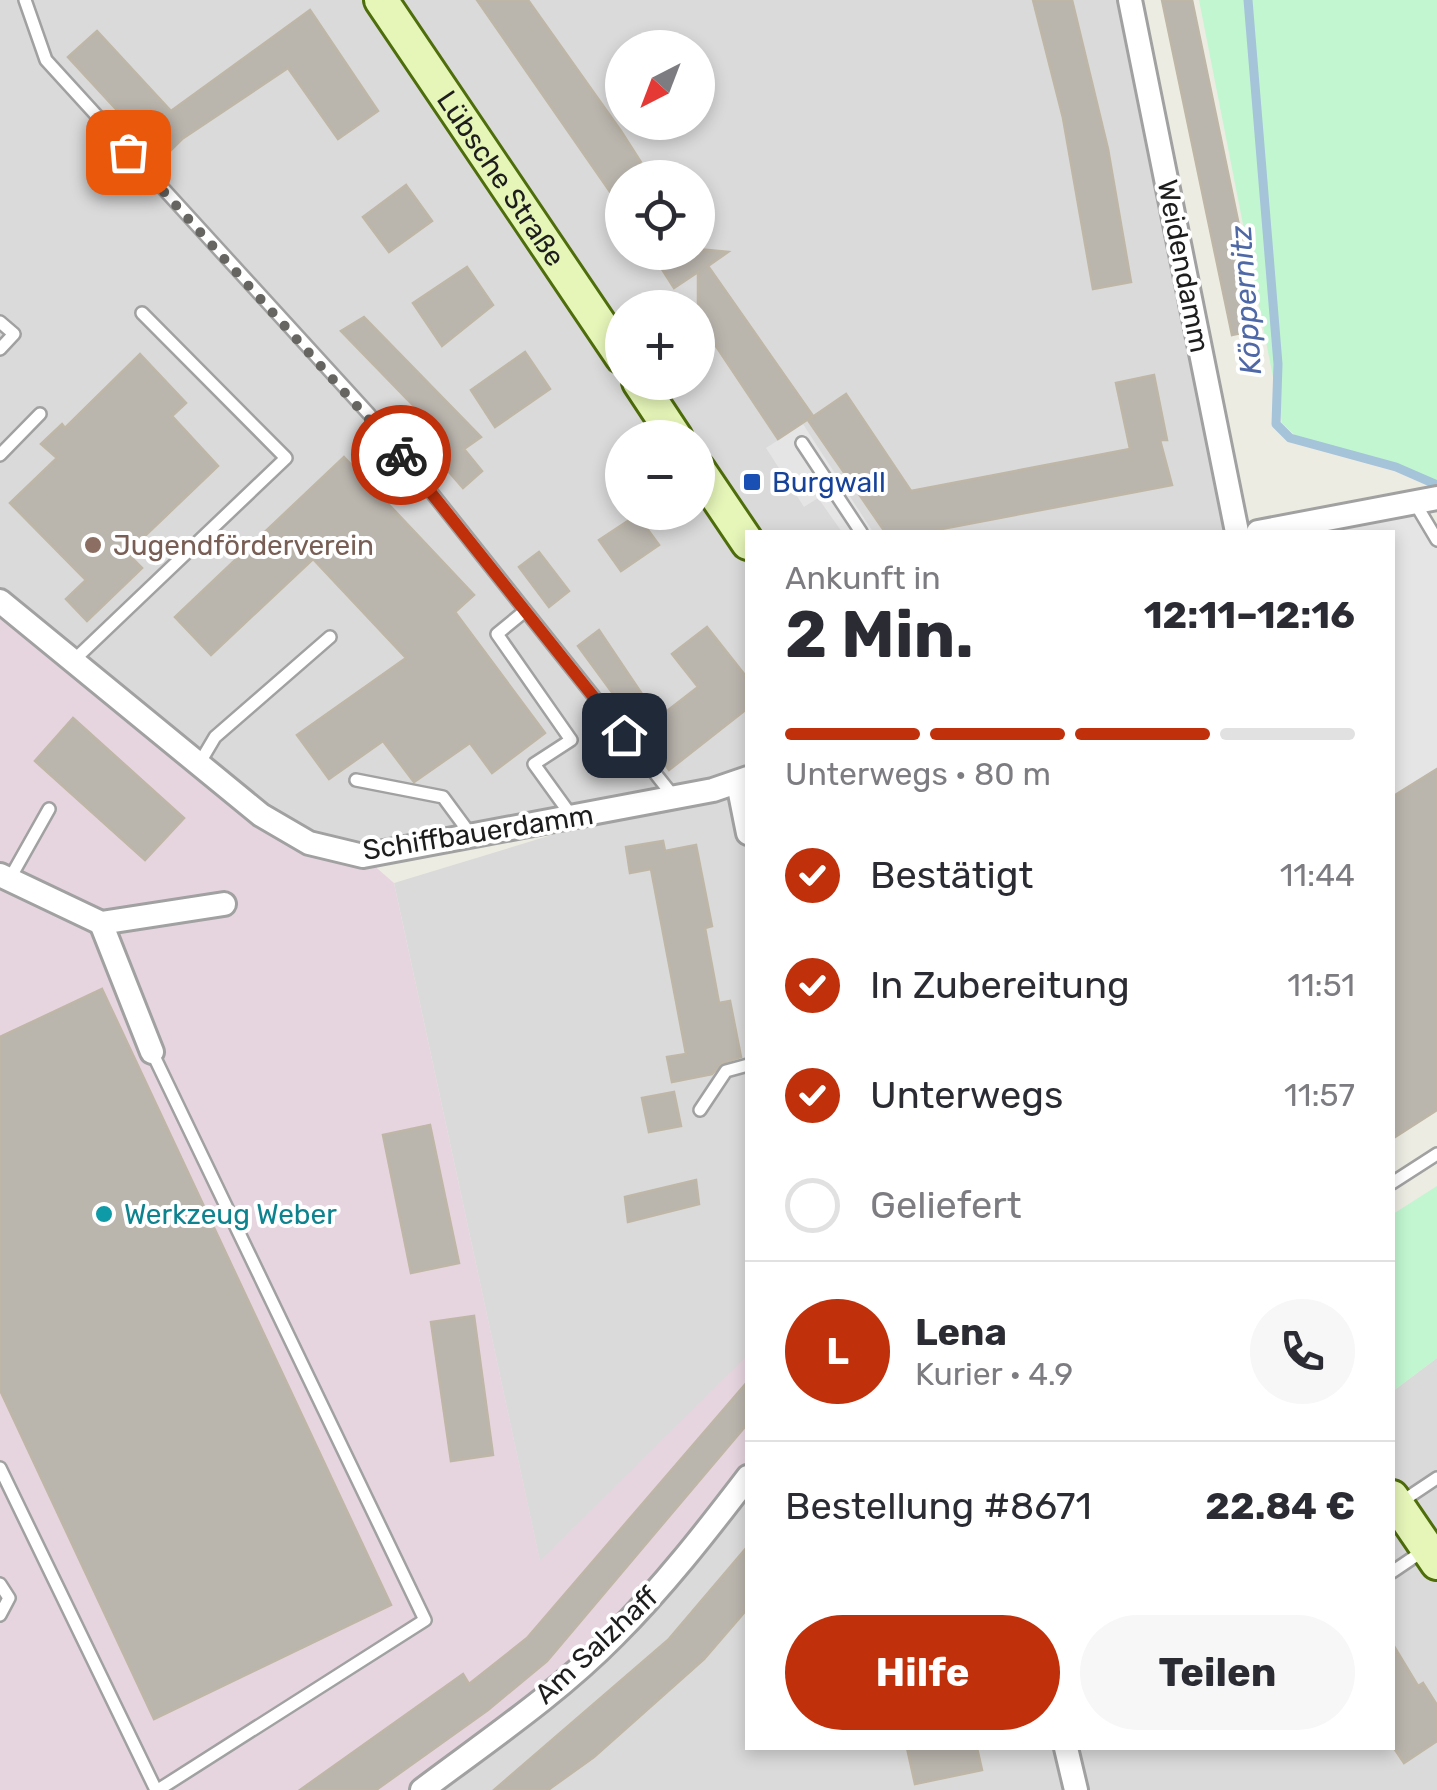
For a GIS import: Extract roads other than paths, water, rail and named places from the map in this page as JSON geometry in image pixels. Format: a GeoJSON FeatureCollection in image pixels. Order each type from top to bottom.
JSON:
{"type":"FeatureCollection","features":[{"type":"Feature","properties":{"kind":"street","name":"Lübsche Straße"},"geometry":{"type":"LineString","coordinates":[[381,0],[605,333]]}},
{"type":"Feature","properties":{"kind":"street","name":"Weidendamm"},"geometry":{"type":"LineString","coordinates":[[1130,0],[1237,530]]}},
{"type":"Feature","properties":{"kind":"street"},"geometry":{"type":"LineString","coordinates":[[715,494],[745,539]]}},
{"type":"Feature","properties":{"kind":"street"},"geometry":{"type":"LineString","coordinates":[[1268,530],[1426,500]]}},
{"type":"Feature","properties":{"kind":"street","name":"Schiffbauerdamm"},"geometry":{"type":"LineString","coordinates":[[0,601],[261,814],[309,843],[364,856],[574,818],[743,780]]}},
{"type":"Feature","properties":{"kind":"street"},"geometry":{"type":"LineString","coordinates":[[5,878],[101,924],[224,904]]}},
{"type":"Feature","properties":{"kind":"street"},"geometry":{"type":"LineString","coordinates":[[101,924],[152,1052]]}},
{"type":"Feature","properties":{"kind":"street","name":"Am Salzhaff"},"geometry":{"type":"LineString","coordinates":[[422,1790],[518,1718],[613,1638],[696,1545],[745,1481]]}},
{"type":"Feature","properties":{"kind":"street"},"geometry":{"type":"LineString","coordinates":[[1395,1501],[1432,1556]]}},
{"type":"Feature","properties":{"kind":"street"},"geometry":{"type":"LineString","coordinates":[[1066,1750],[1076,1790]]}},
{"type":"Feature","properties":{"kind":"lane"},"geometry":{"type":"LineString","coordinates":[[26,0],[46,60],[369,414],[674,797]]}},
{"type":"Feature","properties":{"kind":"lane"},"geometry":{"type":"LineString","coordinates":[[72,661],[286,458],[142,313]]}},
{"type":"Feature","properties":{"kind":"lane"},"geometry":{"type":"LineString","coordinates":[[0,322],[14,334],[0,349]]}},
{"type":"Feature","properties":{"kind":"lane"},"geometry":{"type":"LineString","coordinates":[[0,455],[40,414]]}},
{"type":"Feature","properties":{"kind":"lane"},"geometry":{"type":"LineString","coordinates":[[802,443],[860,530]]}},
{"type":"Feature","properties":{"kind":"lane"},"geometry":{"type":"LineString","coordinates":[[1426,500],[1437,540]]}},
{"type":"Feature","properties":{"kind":"lane"},"geometry":{"type":"LineString","coordinates":[[524,611],[497,634],[571,740],[534,764],[574,818]]}},
{"type":"Feature","properties":{"kind":"lane"},"geometry":{"type":"LineString","coordinates":[[199,764],[215,737],[330,637]]}},
{"type":"Feature","properties":{"kind":"lane"},"geometry":{"type":"LineString","coordinates":[[356,780],[443,796],[471,835]]}},
{"type":"Feature","properties":{"kind":"lane"},"geometry":{"type":"LineString","coordinates":[[5,878],[49,809]]}},
{"type":"Feature","properties":{"kind":"lane"},"geometry":{"type":"LineString","coordinates":[[0,1468],[157,1790],[426,1620],[152,1052]]}},
{"type":"Feature","properties":{"kind":"lane"},"geometry":{"type":"LineString","coordinates":[[700,1110],[726,1071],[745,1067]]}},
{"type":"Feature","properties":{"kind":"lane"},"geometry":{"type":"LineString","coordinates":[[1395,1182],[1437,1154]]}},
{"type":"Feature","properties":{"kind":"lane"},"geometry":{"type":"LineString","coordinates":[[1395,1501],[1437,1478]]}},
{"type":"Feature","properties":{"kind":"lane"},"geometry":{"type":"LineString","coordinates":[[1395,1571],[1432,1556]]}},
{"type":"Feature","properties":{"kind":"lane"},"geometry":{"type":"LineString","coordinates":[[0,1584],[9,1598],[0,1615]]}},
{"type":"Feature","properties":{"kind":"waterway","name":"Köppernitz"},"geometry":{"type":"LineString","coordinates":[[1248,0],[1278,364],[1276,424],[1290,438],[1396,467],[1437,485]]}},
{"type":"Feature","properties":{"kind":"place","name":"Burgwall"},"geometry":{"type":"Point","coordinates":[752,482]}},
{"type":"Feature","properties":{"kind":"place","name":"Jugendförderverein"},"geometry":{"type":"Point","coordinates":[93,545]}},
{"type":"Feature","properties":{"kind":"place","name":"Werkzeug Weber"},"geometry":{"type":"Point","coordinates":[104,1214]}}]}
